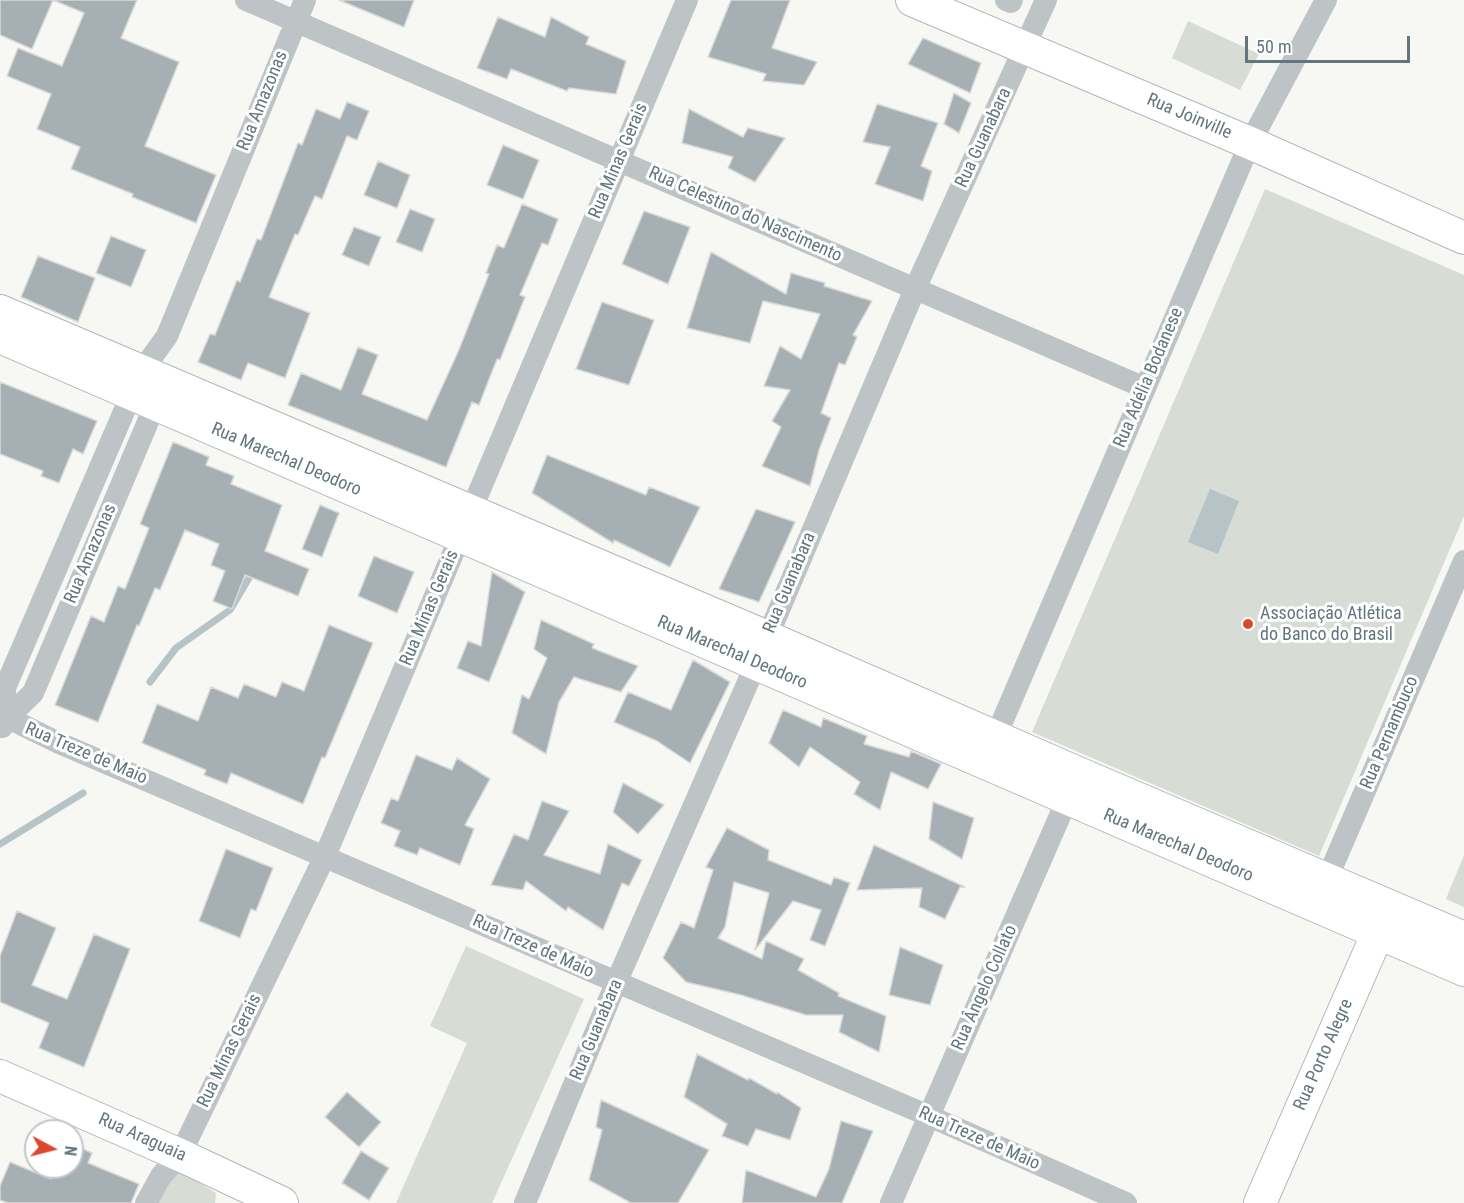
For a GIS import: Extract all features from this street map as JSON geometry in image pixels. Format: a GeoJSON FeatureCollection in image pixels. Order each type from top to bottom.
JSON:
{"type":"FeatureCollection","features":[{"type":"Feature","properties":{"kind":"street","name":"Rua Celestino do Nascimento"},"geometry":{"type":"LineString","coordinates":[[246,0],[1144,388]]}},
{"type":"Feature","properties":{"kind":"street","name":"Rua Amazonas"},"geometry":{"type":"LineString","coordinates":[[1,721],[33,693],[107,517],[167,336],[305,0]]}},
{"type":"Feature","properties":{"kind":"street","name":"Rua Minas Gerais"},"geometry":{"type":"LineString","coordinates":[[146,1203],[161,1176],[180,1155],[325,856],[687,0]]}},
{"type":"Feature","properties":{"kind":"street","name":"Rua Joinville"},"geometry":{"type":"LineString","coordinates":[[912,0],[1250,143],[1464,238]]}},
{"type":"Feature","properties":{"kind":"street"},"geometry":{"type":"LineString","coordinates":[[1006,0],[1011,2],[1012,0]]}},
{"type":"Feature","properties":{"kind":"street","name":"Rua Guanabara"},"geometry":{"type":"LineString","coordinates":[[525,1203],[616,983],[915,289],[1046,0]]}},
{"type":"Feature","properties":{"kind":"street","name":"Rua Adélia Bodanese"},"geometry":{"type":"LineString","coordinates":[[991,749],[1250,143],[1326,0]]}},
{"type":"Feature","properties":{"kind":"street","name":"Rua Marechal Deodoro"},"geometry":{"type":"LineString","coordinates":[[0,311],[18,336],[148,388],[348,473],[1383,920],[1464,970]]}},
{"type":"Feature","properties":{"kind":"street","name":"Rua Amazonas"},"geometry":{"type":"LineString","coordinates":[[1,721],[5,688],[83,506],[148,388]]}},
{"type":"Feature","properties":{"kind":"street"},"geometry":{"type":"LineString","coordinates":[[83,506],[107,517]]}},
{"type":"Feature","properties":{"kind":"street","name":"Rua Pernambuco"},"geometry":{"type":"LineString","coordinates":[[1321,893],[1464,561]]}},
{"type":"Feature","properties":{"kind":"street"},"geometry":{"type":"LineString","coordinates":[[49,586],[73,597]]}},
{"type":"Feature","properties":{"kind":"street","name":"Rua Treze de Maio"},"geometry":{"type":"LineString","coordinates":[[1,721],[325,856],[1126,1203]]}},
{"type":"Feature","properties":{"kind":"street","name":"Rua Ângelo Collato"},"geometry":{"type":"LineString","coordinates":[[891,1203],[1073,786]]}},
{"type":"Feature","properties":{"kind":"street","name":"Rua Marechal Deodoro"},"geometry":{"type":"LineString","coordinates":[[1383,920],[1464,938]]}},
{"type":"Feature","properties":{"kind":"street","name":"Rua Porto Alegre"},"geometry":{"type":"LineString","coordinates":[[1260,1203],[1383,920]]}},
{"type":"Feature","properties":{"kind":"street","name":"Rua Araguaia"},"geometry":{"type":"LineString","coordinates":[[0,1076],[180,1155],[282,1203]]}},
{"type":"Feature","properties":{"kind":"shaded area"},"geometry":{"type":"Polygon","coordinates":[[[1188,21],[1259,54],[1240,90],[1172,58],[1188,21]]]}},
{"type":"Feature","properties":{"kind":"shaded area","name":"Associação Atlética do Banco do Brasil"},"geometry":{"type":"Polygon","coordinates":[[[1265,189],[1464,275],[1464,516],[1319,856],[1032,732],[1265,189]]]}},
{"type":"Feature","properties":{"kind":"shaded area"},"geometry":{"type":"Polygon","coordinates":[[[1210,489],[1239,501],[1218,554],[1188,542],[1210,489]]]}},
{"type":"Feature","properties":{"kind":"shaded area"},"geometry":{"type":"Polygon","coordinates":[[[1464,855],[1464,907],[1446,899],[1464,855]]]}},
{"type":"Feature","properties":{"kind":"shaded area"},"geometry":{"type":"Polygon","coordinates":[[[466,946],[584,999],[492,1203],[396,1203],[467,1043],[430,1026],[466,946]]]}},
{"type":"Feature","properties":{"kind":"shaded area"},"geometry":{"type":"Polygon","coordinates":[[[177,1169],[216,1193],[215,1203],[157,1203],[177,1169]]]}},
{"type":"Feature","properties":{"kind":"building"},"geometry":{"type":"Polygon","coordinates":[[[0,0],[53,0],[32,49],[0,35],[0,0]]]}},
{"type":"Feature","properties":{"kind":"building"},"geometry":{"type":"Polygon","coordinates":[[[53,0],[137,0],[121,38],[179,62],[145,146],[216,175],[196,223],[71,169],[80,147],[37,129],[51,94],[7,76],[18,48],[62,66],[84,13],[53,0]]]}},
{"type":"Feature","properties":{"kind":"building"},"geometry":{"type":"Polygon","coordinates":[[[339,0],[414,0],[404,27],[339,0]]]}},
{"type":"Feature","properties":{"kind":"building"},"geometry":{"type":"Polygon","coordinates":[[[731,0],[790,0],[772,48],[817,62],[804,85],[763,81],[766,74],[708,57],[731,0]]]}},
{"type":"Feature","properties":{"kind":"building"},"geometry":{"type":"Polygon","coordinates":[[[498,17],[545,37],[551,17],[589,37],[586,44],[626,61],[616,94],[569,88],[567,91],[511,69],[507,79],[477,68],[498,17]]]}},
{"type":"Feature","properties":{"kind":"building"},"geometry":{"type":"Polygon","coordinates":[[[923,38],[981,63],[970,93],[908,64],[923,38]]]}},
{"type":"Feature","properties":{"kind":"building"},"geometry":{"type":"Polygon","coordinates":[[[954,93],[971,103],[959,133],[944,124],[954,93]]]}},
{"type":"Feature","properties":{"kind":"building"},"geometry":{"type":"Polygon","coordinates":[[[347,102],[369,111],[357,140],[347,136],[322,199],[315,196],[298,235],[295,234],[269,297],[310,313],[285,378],[248,363],[241,380],[198,362],[210,334],[215,335],[237,280],[240,282],[257,239],[261,240],[298,143],[302,145],[316,109],[340,119],[347,102]]]}},
{"type":"Feature","properties":{"kind":"building"},"geometry":{"type":"Polygon","coordinates":[[[877,104],[938,123],[921,166],[932,171],[923,201],[875,184],[890,147],[863,142],[877,104]]]}},
{"type":"Feature","properties":{"kind":"building"},"geometry":{"type":"Polygon","coordinates":[[[689,109],[743,137],[748,128],[785,138],[755,182],[728,168],[733,157],[682,143],[689,109]]]}},
{"type":"Feature","properties":{"kind":"building"},"geometry":{"type":"Polygon","coordinates":[[[503,145],[539,160],[523,199],[487,185],[503,145]]]}},
{"type":"Feature","properties":{"kind":"building"},"geometry":{"type":"Polygon","coordinates":[[[378,161],[410,175],[397,208],[364,195],[378,161]]]}},
{"type":"Feature","properties":{"kind":"building"},"geometry":{"type":"Polygon","coordinates":[[[522,204],[558,219],[548,245],[542,243],[520,295],[525,297],[500,360],[497,359],[479,405],[472,402],[446,467],[288,405],[301,373],[341,390],[358,347],[378,355],[362,394],[427,420],[458,352],[489,274],[486,273],[497,245],[504,248],[522,204]]]}},
{"type":"Feature","properties":{"kind":"building"},"geometry":{"type":"Polygon","coordinates":[[[410,209],[435,219],[422,252],[396,242],[410,209]]]}},
{"type":"Feature","properties":{"kind":"building"},"geometry":{"type":"Polygon","coordinates":[[[644,211],[690,227],[668,284],[622,264],[644,211]]]}},
{"type":"Feature","properties":{"kind":"building"},"geometry":{"type":"Polygon","coordinates":[[[354,227],[381,237],[369,266],[342,255],[354,227]]]}},
{"type":"Feature","properties":{"kind":"building"},"geometry":{"type":"Polygon","coordinates":[[[111,236],[146,250],[131,287],[96,273],[111,236]]]}},
{"type":"Feature","properties":{"kind":"building"},"geometry":{"type":"Polygon","coordinates":[[[711,252],[786,294],[791,273],[872,301],[853,335],[857,337],[845,365],[839,363],[821,413],[831,418],[819,450],[810,486],[762,466],[781,427],[772,421],[790,390],[764,386],[780,346],[801,359],[820,314],[763,301],[750,343],[687,328],[711,252]]]}},
{"type":"Feature","properties":{"kind":"building"},"geometry":{"type":"Polygon","coordinates":[[[38,256],[95,278],[78,322],[21,297],[38,256]]]}},
{"type":"Feature","properties":{"kind":"building"},"geometry":{"type":"Polygon","coordinates":[[[602,302],[654,320],[629,385],[576,369],[602,302]]]}},
{"type":"Feature","properties":{"kind":"building"},"geometry":{"type":"Polygon","coordinates":[[[0,382],[97,421],[83,454],[73,449],[59,483],[41,476],[43,471],[0,454],[0,382]]]}},
{"type":"Feature","properties":{"kind":"building"},"geometry":{"type":"Polygon","coordinates":[[[173,442],[209,457],[206,465],[234,476],[231,484],[282,505],[265,551],[309,569],[298,596],[245,575],[232,609],[213,601],[225,571],[211,565],[219,544],[185,530],[160,590],[155,588],[139,626],[137,625],[98,722],[55,705],[91,616],[104,622],[118,586],[125,589],[149,528],[140,524],[173,442]]]}},
{"type":"Feature","properties":{"kind":"building"},"geometry":{"type":"Polygon","coordinates":[[[547,455],[646,495],[649,487],[700,507],[670,567],[614,540],[613,543],[532,493],[547,455]]]}},
{"type":"Feature","properties":{"kind":"building"},"geometry":{"type":"Polygon","coordinates":[[[320,505],[339,513],[322,557],[302,549],[320,505]]]}},
{"type":"Feature","properties":{"kind":"building"},"geometry":{"type":"Polygon","coordinates":[[[756,509],[795,522],[759,602],[719,589],[756,509]]]}},
{"type":"Feature","properties":{"kind":"building"},"geometry":{"type":"Polygon","coordinates":[[[374,556],[414,572],[397,613],[358,596],[374,556]]]}},
{"type":"Feature","properties":{"kind":"building"},"geometry":{"type":"Polygon","coordinates":[[[492,572],[525,592],[489,682],[457,668],[468,641],[481,646],[492,572]]]}},
{"type":"Feature","properties":{"kind":"building"},"geometry":{"type":"Polygon","coordinates":[[[541,620],[594,644],[592,648],[638,666],[621,692],[574,677],[559,702],[546,754],[512,733],[522,695],[529,699],[547,658],[534,649],[541,620]]]}},
{"type":"Feature","properties":{"kind":"building"},"geometry":{"type":"Polygon","coordinates":[[[329,625],[373,643],[325,758],[322,757],[303,804],[231,773],[227,784],[204,775],[206,770],[142,743],[157,704],[198,721],[211,687],[238,698],[244,684],[276,697],[282,682],[304,691],[329,625]]]}},
{"type":"Feature","properties":{"kind":"building"},"geometry":{"type":"Polygon","coordinates":[[[693,660],[730,682],[690,763],[657,741],[614,722],[628,692],[671,710],[693,660]]]}},
{"type":"Feature","properties":{"kind":"building"},"geometry":{"type":"Polygon","coordinates":[[[783,710],[821,727],[823,718],[867,736],[864,744],[909,757],[911,751],[941,764],[928,789],[891,772],[880,810],[854,794],[860,782],[810,747],[799,767],[769,743],[783,710]]]}},
{"type":"Feature","properties":{"kind":"building"},"geometry":{"type":"Polygon","coordinates":[[[416,755],[452,770],[457,758],[490,779],[465,825],[474,829],[460,865],[420,848],[417,855],[394,846],[400,831],[381,823],[391,798],[398,801],[416,755]]]}},
{"type":"Feature","properties":{"kind":"building"},"geometry":{"type":"Polygon","coordinates":[[[623,783],[664,805],[638,834],[613,812],[623,783]]]}},
{"type":"Feature","properties":{"kind":"building"},"geometry":{"type":"Polygon","coordinates":[[[542,801],[569,811],[544,855],[600,874],[608,844],[642,860],[629,886],[622,883],[603,930],[568,907],[566,911],[526,881],[523,890],[491,885],[514,834],[528,840],[542,801]]]}},
{"type":"Feature","properties":{"kind":"building"},"geometry":{"type":"Polygon","coordinates":[[[933,802],[974,818],[962,859],[929,839],[933,802]]]}},
{"type":"Feature","properties":{"kind":"building"},"geometry":{"type":"Polygon","coordinates":[[[727,828],[769,850],[768,860],[831,885],[834,877],[850,883],[825,946],[810,940],[821,910],[793,901],[755,950],[769,893],[734,882],[725,927],[718,938],[762,959],[766,941],[804,959],[798,970],[839,993],[838,996],[886,1016],[879,1052],[839,1032],[843,1015],[806,1015],[741,995],[686,982],[663,958],[681,922],[694,928],[713,870],[706,867],[727,828]]]}},
{"type":"Feature","properties":{"kind":"building"},"geometry":{"type":"Polygon","coordinates":[[[874,845],[965,887],[960,887],[945,919],[919,907],[922,888],[857,890],[874,845]]]}},
{"type":"Feature","properties":{"kind":"building"},"geometry":{"type":"Polygon","coordinates":[[[226,849],[273,868],[256,911],[251,909],[240,938],[199,921],[226,849]]]}},
{"type":"Feature","properties":{"kind":"building"},"geometry":{"type":"Polygon","coordinates":[[[17,911],[56,928],[32,985],[67,999],[94,934],[130,949],[84,1067],[39,1048],[49,1023],[0,1002],[0,956],[17,911]]]}},
{"type":"Feature","properties":{"kind":"building"},"geometry":{"type":"Polygon","coordinates":[[[900,947],[943,965],[930,1005],[889,995],[900,947]]]}},
{"type":"Feature","properties":{"kind":"building"},"geometry":{"type":"Polygon","coordinates":[[[697,1054],[777,1094],[777,1092],[801,1108],[790,1140],[756,1129],[748,1146],[722,1136],[727,1124],[684,1097],[697,1054]]]}},
{"type":"Feature","properties":{"kind":"building"},"geometry":{"type":"Polygon","coordinates":[[[347,1092],[381,1122],[359,1147],[325,1117],[347,1092]]]}},
{"type":"Feature","properties":{"kind":"building"},"geometry":{"type":"Polygon","coordinates":[[[601,1100],[709,1150],[678,1203],[631,1203],[589,1180],[602,1130],[596,1127],[601,1100]]]}},
{"type":"Feature","properties":{"kind":"building"},"geometry":{"type":"Polygon","coordinates":[[[841,1121],[873,1131],[842,1203],[742,1203],[746,1170],[816,1197],[829,1169],[841,1121]]]}},
{"type":"Feature","properties":{"kind":"building"},"geometry":{"type":"Polygon","coordinates":[[[84,1149],[92,1153],[88,1163],[139,1184],[131,1203],[8,1203],[0,1200],[0,1186],[10,1162],[24,1168],[24,1179],[84,1179],[84,1149]]]}},
{"type":"Feature","properties":{"kind":"building"},"geometry":{"type":"Polygon","coordinates":[[[361,1151],[389,1168],[369,1200],[342,1183],[361,1151]]]}},
{"type":"Feature","properties":{"kind":"waterway"},"geometry":{"type":"LineString","coordinates":[[150,682],[176,648],[230,610],[249,578]]}},
{"type":"Feature","properties":{"kind":"waterway"},"geometry":{"type":"LineString","coordinates":[[0,844],[83,793]]}},
{"type":"Feature","properties":{"kind":"place","name":"Associação Atlética do Banco do Brasil"},"geometry":{"type":"Point","coordinates":[1248,624]}}]}
